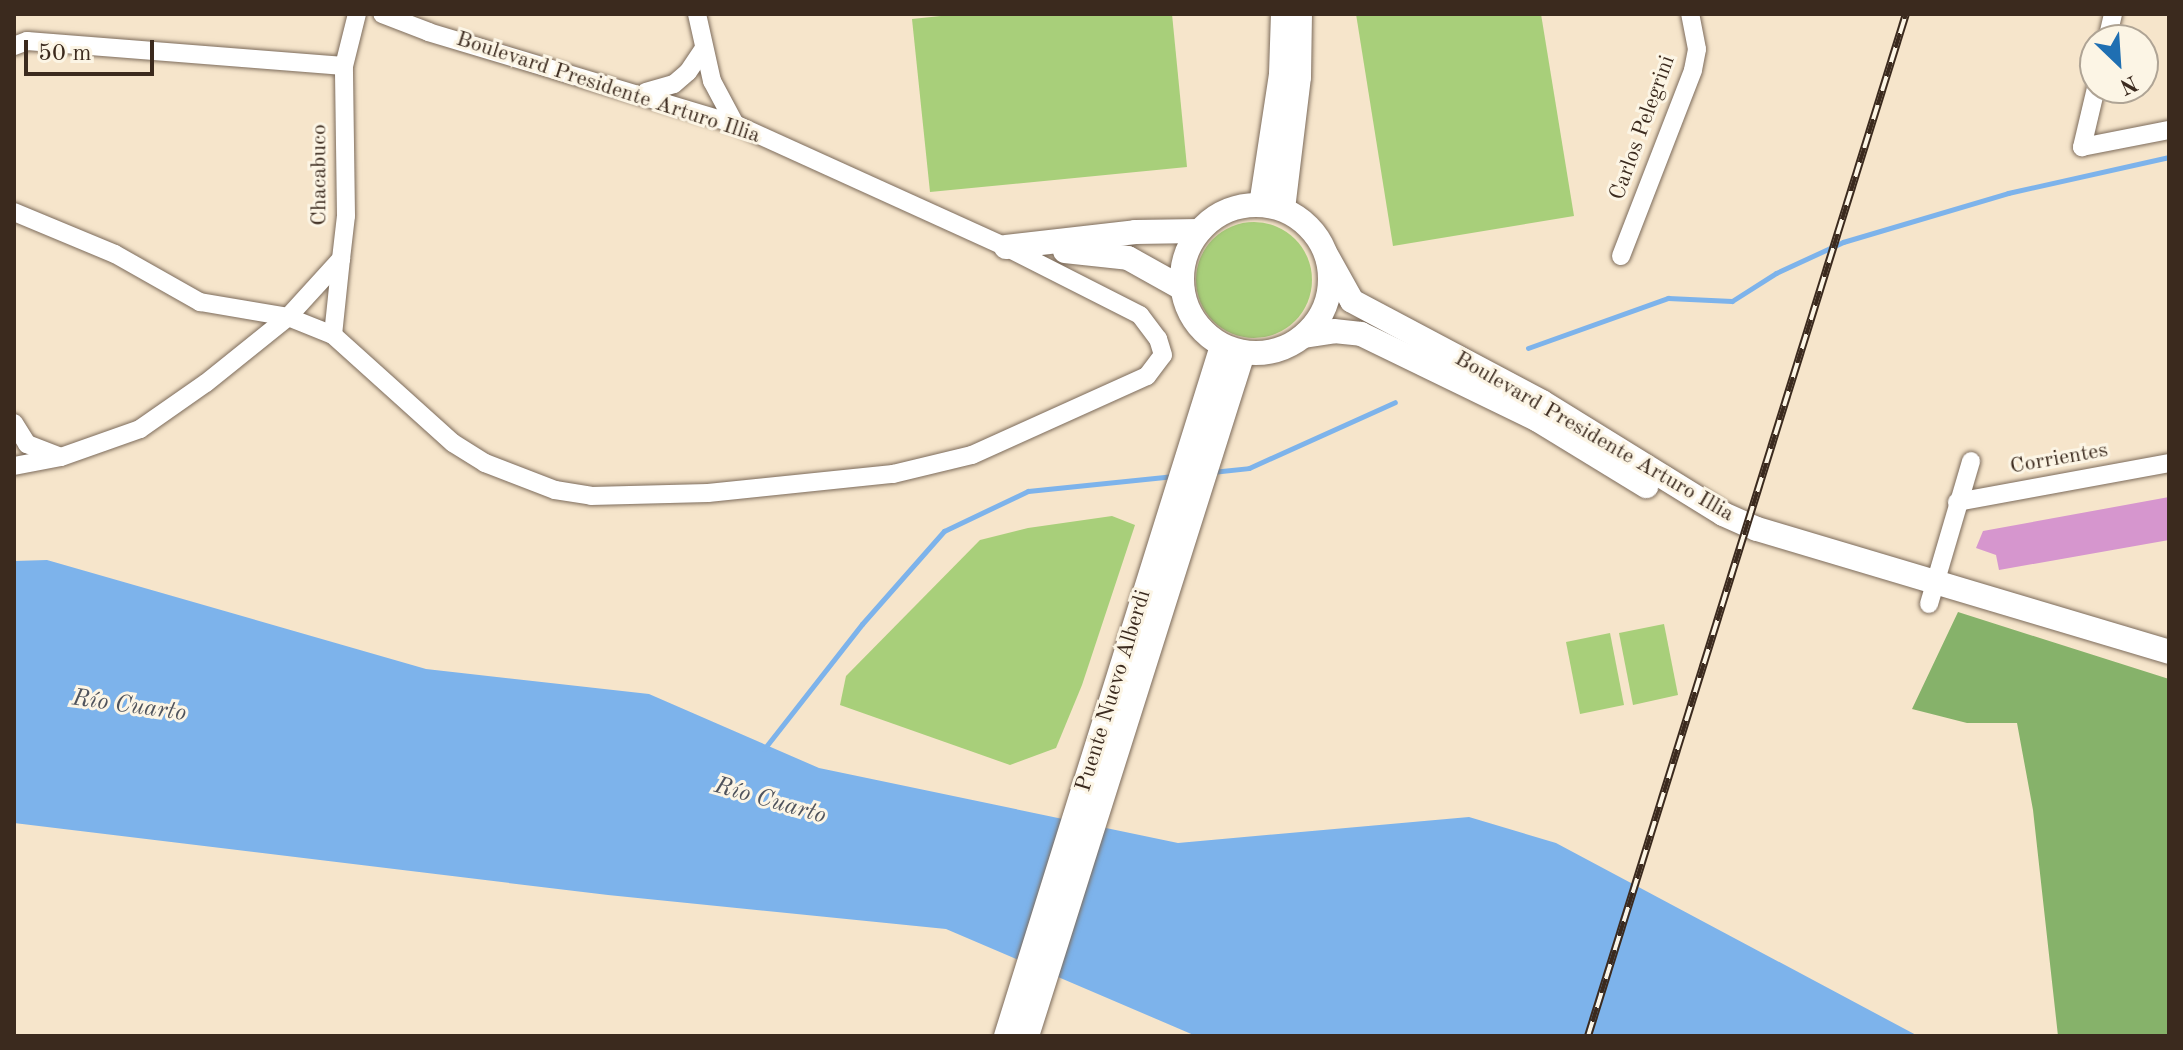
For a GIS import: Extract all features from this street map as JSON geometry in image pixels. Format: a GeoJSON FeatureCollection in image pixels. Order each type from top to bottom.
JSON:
{"type":"FeatureCollection","features":[{"type":"Feature","properties":{"kind":"main road"},"geometry":{"type":"LineString","coordinates":[[1272,207],[1283,14]]}},
{"type":"Feature","properties":{"kind":"main road"},"geometry":{"type":"LineString","coordinates":[[1272,207],[1299,77],[1300,14]]}},
{"type":"Feature","properties":{"kind":"main road"},"geometry":{"type":"LineString","coordinates":[[1272,207],[1301,220],[1317,236],[1327,256],[1330,286],[1322,313],[1304,336],[1284,348],[1232,350],[1203,332],[1189,312],[1182,288],[1185,258],[1199,231],[1228,210],[1272,207]]}},
{"type":"Feature","properties":{"kind":"main road"},"geometry":{"type":"LineString","coordinates":[[1006,247],[1135,232],[1199,231]]}},
{"type":"Feature","properties":{"kind":"main road"},"geometry":{"type":"LineString","coordinates":[[1006,247],[1128,258],[1182,288]]}},
{"type":"Feature","properties":{"kind":"main road","name":"Boulevard Presidente Arturo Illia"},"geometry":{"type":"LineString","coordinates":[[1327,256],[1352,301],[1542,402],[1723,514],[1931,591],[2169,667]]}},
{"type":"Feature","properties":{"kind":"main road","name":"Boulevard Presidente Arturo Illia"},"geometry":{"type":"LineString","coordinates":[[1304,336],[1334,331],[1361,334],[1538,420],[1694,515],[1753,540],[1931,591],[2169,652]]}},
{"type":"Feature","properties":{"kind":"main road","name":"Puente Nuevo Alberdi"},"geometry":{"type":"LineString","coordinates":[[1006,1036],[1232,350]]}},
{"type":"Feature","properties":{"kind":"main road","name":"Puente Nuevo Alberdi"},"geometry":{"type":"LineString","coordinates":[[1027,1036],[1232,350]]}},
{"type":"Feature","properties":{"kind":"street","name":"Chacabuco"},"geometry":{"type":"LineString","coordinates":[[333,335],[346,216],[344,66],[357,14]]}},
{"type":"Feature","properties":{"kind":"street","name":"Boulevard Presidente Arturo Illia"},"geometry":{"type":"LineString","coordinates":[[333,335],[453,443],[485,463],[555,490],[591,496],[708,493],[893,474],[972,455],[1147,376],[1163,355],[1158,339],[1140,315],[1006,247],[735,124],[429,32],[382,14]]}},
{"type":"Feature","properties":{"kind":"street"},"geometry":{"type":"LineString","coordinates":[[697,14],[712,81],[735,124]]}},
{"type":"Feature","properties":{"kind":"street","name":"Carlos Pelegrini"},"geometry":{"type":"LineString","coordinates":[[1621,256],[1693,70],[1697,49],[1690,14]]}},
{"type":"Feature","properties":{"kind":"street"},"geometry":{"type":"LineString","coordinates":[[14,46],[27,41],[344,66]]}},
{"type":"Feature","properties":{"kind":"street"},"geometry":{"type":"LineString","coordinates":[[646,92],[674,84],[688,72],[703,50]]}},
{"type":"Feature","properties":{"kind":"street"},"geometry":{"type":"LineString","coordinates":[[2092,104],[2082,147],[2169,130]]}},
{"type":"Feature","properties":{"kind":"street"},"geometry":{"type":"LineString","coordinates":[[14,212],[115,254],[200,302],[288,317],[333,335]]}},
{"type":"Feature","properties":{"kind":"street"},"geometry":{"type":"LineString","coordinates":[[14,466],[61,457],[140,429],[206,383],[288,317],[341,259]]}},
{"type":"Feature","properties":{"kind":"street"},"geometry":{"type":"LineString","coordinates":[[14,423],[27,444],[61,457]]}},
{"type":"Feature","properties":{"kind":"street"},"geometry":{"type":"LineString","coordinates":[[1931,591],[1971,461]]}},
{"type":"Feature","properties":{"kind":"street","name":"Corrientes"},"geometry":{"type":"LineString","coordinates":[[1957,502],[2169,463]]}},
{"type":"Feature","properties":{"kind":"green space"},"geometry":{"type":"Polygon","coordinates":[[[960,14],[1172,14],[1187,167],[930,192],[912,19],[960,14]]]}},
{"type":"Feature","properties":{"kind":"green space"},"geometry":{"type":"Polygon","coordinates":[[[1356,14],[1541,14],[1574,216],[1393,246],[1356,14]]]}},
{"type":"Feature","properties":{"kind":"green space"},"geometry":{"type":"Polygon","coordinates":[[[1254,222],[1276,226],[1295,239],[1308,258],[1312,280],[1308,302],[1295,321],[1276,334],[1254,338],[1232,334],[1213,321],[1200,302],[1196,280],[1200,258],[1213,239],[1232,226],[1254,222]]]}},
{"type":"Feature","properties":{"kind":"green space"},"geometry":{"type":"Polygon","coordinates":[[[1112,516],[1135,525],[1082,685],[1056,748],[1010,765],[840,705],[846,676],[980,540],[1028,528],[1112,516]]]}},
{"type":"Feature","properties":{"kind":"green space"},"geometry":{"type":"Polygon","coordinates":[[[1958,612],[2169,679],[2169,1036],[2058,1036],[2033,810],[2017,723],[1967,723],[1912,709],[1958,612]]]}},
{"type":"Feature","properties":{"kind":"green space"},"geometry":{"type":"Polygon","coordinates":[[[1664,624],[1678,695],[1633,705],[1619,633],[1664,624]]]}},
{"type":"Feature","properties":{"kind":"green space"},"geometry":{"type":"Polygon","coordinates":[[[1610,633],[1624,705],[1580,714],[1566,642],[1610,633]]]}},
{"type":"Feature","properties":{"kind":"water","name":"Río Cuarto"},"geometry":{"type":"Polygon","coordinates":[[[47,560],[426,669],[649,694],[819,768],[1178,843],[1469,817],[1556,843],[1918,1036],[1196,1036],[946,929],[608,895],[14,823],[14,561],[47,560]]]}},
{"type":"Feature","properties":{"kind":"building"},"geometry":{"type":"Polygon","coordinates":[[[2169,497],[2169,540],[1999,570],[1996,555],[1976,548],[1983,531],[2169,497]]]}},
{"type":"Feature","properties":{"kind":"waterway"},"geometry":{"type":"LineString","coordinates":[[1528,348],[1668,298],[1732,301],[1776,273],[1843,242],[2008,193],[2169,157]]}},
{"type":"Feature","properties":{"kind":"waterway"},"geometry":{"type":"LineString","coordinates":[[1212,472],[1249,468],[1395,402]]}},
{"type":"Feature","properties":{"kind":"waterway"},"geometry":{"type":"LineString","coordinates":[[764,749],[862,624],[944,531],[1028,491],[1174,476]]}},
{"type":"Feature","properties":{"kind":"railway"},"geometry":{"type":"LineString","coordinates":[[1588,1036],[1906,14]]}}]}
